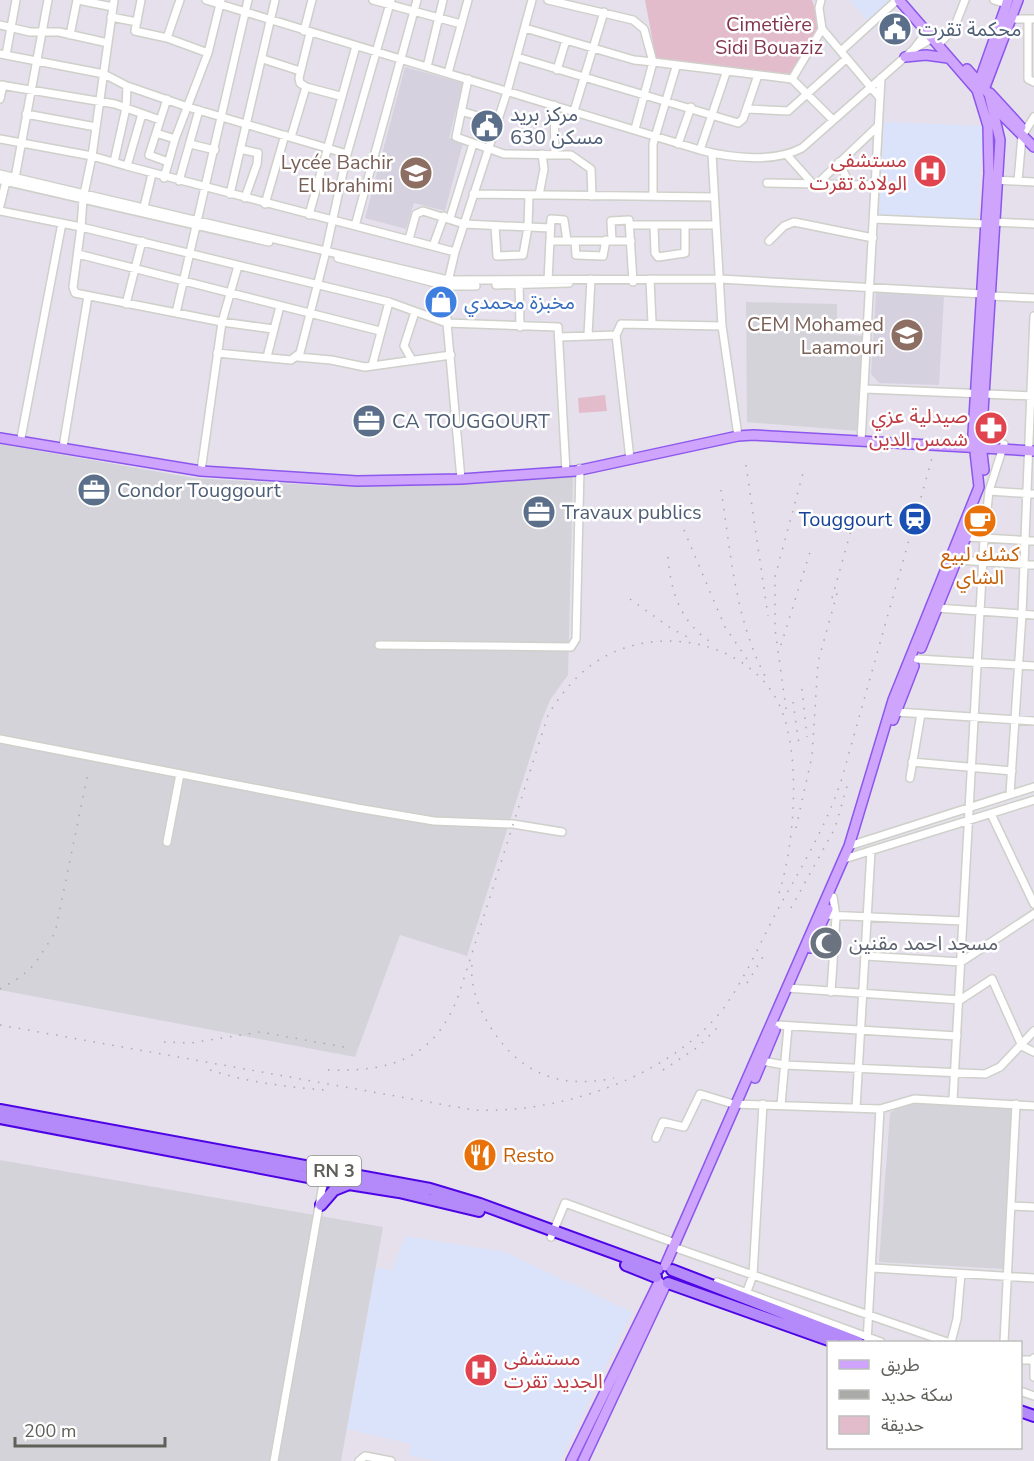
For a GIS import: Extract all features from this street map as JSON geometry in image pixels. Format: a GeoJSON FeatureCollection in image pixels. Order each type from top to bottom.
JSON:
{"type":"FeatureCollection","features":[{"type":"Feature","properties":{"kind":"highway","name":"RN 3"},"geometry":{"type":"LineString","coordinates":[[0,1110],[324,1175],[451,1194],[831,1341]]}},
{"type":"Feature","properties":{"kind":"highway","name":"RN 3"},"geometry":{"type":"LineString","coordinates":[[0,1118],[196,1150]]}},
{"type":"Feature","properties":{"kind":"highway","name":"RN 3"},"geometry":{"type":"LineString","coordinates":[[324,1175],[349,1184],[451,1203],[552,1234]]}},
{"type":"Feature","properties":{"kind":"highway"},"geometry":{"type":"LineString","coordinates":[[321,1205],[334,1190],[349,1184]]}},
{"type":"Feature","properties":{"kind":"highway","name":"RN 3"},"geometry":{"type":"LineString","coordinates":[[664,1275],[746,1296],[864,1341]]}},
{"type":"Feature","properties":{"kind":"main road"},"geometry":{"type":"LineString","coordinates":[[898,0],[964,66],[1034,147]]}},
{"type":"Feature","properties":{"kind":"main road"},"geometry":{"type":"LineString","coordinates":[[982,89],[1018,0]]}},
{"type":"Feature","properties":{"kind":"main road"},"geometry":{"type":"LineString","coordinates":[[993,179],[982,89],[1007,2]]}},
{"type":"Feature","properties":{"kind":"main road"},"geometry":{"type":"LineString","coordinates":[[934,37],[950,59],[982,89],[993,106],[1022,133],[1034,140]]}},
{"type":"Feature","properties":{"kind":"main road"},"geometry":{"type":"LineString","coordinates":[[905,57],[932,55],[950,59]]}},
{"type":"Feature","properties":{"kind":"main road"},"geometry":{"type":"LineString","coordinates":[[964,66],[978,66],[989,59]]}},
{"type":"Feature","properties":{"kind":"main road"},"geometry":{"type":"LineString","coordinates":[[852,845],[893,700],[978,493],[980,480],[977,446],[990,223],[993,179],[1000,140],[993,106]]}},
{"type":"Feature","properties":{"kind":"main road"},"geometry":{"type":"LineString","coordinates":[[1000,140],[1008,132],[1022,133]]}},
{"type":"Feature","properties":{"kind":"main road"},"geometry":{"type":"LineString","coordinates":[[0,436],[201,469],[332,481],[461,478],[566,470],[738,434],[1031,448]]}},
{"type":"Feature","properties":{"kind":"main road"},"geometry":{"type":"LineString","coordinates":[[0,436],[201,469]]}},
{"type":"Feature","properties":{"kind":"main road"},"geometry":{"type":"LineString","coordinates":[[740,1104],[762,1061],[790,988],[833,897],[896,712],[958,560],[984,488],[977,446]]}},
{"type":"Feature","properties":{"kind":"main road"},"geometry":{"type":"LineString","coordinates":[[583,1461],[847,858]]}},
{"type":"Feature","properties":{"kind":"main road"},"geometry":{"type":"LineString","coordinates":[[572,1461],[664,1275]]}},
{"type":"Feature","properties":{"kind":"street"},"geometry":{"type":"LineString","coordinates":[[16,0],[3,55],[104,74],[127,86],[188,107],[347,154]]}},
{"type":"Feature","properties":{"kind":"street"},"geometry":{"type":"LineString","coordinates":[[15,178],[48,0]]}},
{"type":"Feature","properties":{"kind":"street"},"geometry":{"type":"LineString","coordinates":[[70,35],[78,0],[113,4],[92,156],[84,196],[73,287],[75,293],[222,322],[273,329]]}},
{"type":"Feature","properties":{"kind":"street"},"geometry":{"type":"LineString","coordinates":[[141,0],[135,32],[167,38],[208,53]]}},
{"type":"Feature","properties":{"kind":"street"},"geometry":{"type":"LineString","coordinates":[[167,38],[180,0]]}},
{"type":"Feature","properties":{"kind":"street"},"geometry":{"type":"LineString","coordinates":[[206,0],[220,2],[307,32],[700,150],[712,153],[787,155],[802,148],[914,49],[954,28],[964,0]]}},
{"type":"Feature","properties":{"kind":"street"},"geometry":{"type":"LineString","coordinates":[[176,313],[248,0]]}},
{"type":"Feature","properties":{"kind":"street"},"geometry":{"type":"LineString","coordinates":[[230,195],[275,0]]}},
{"type":"Feature","properties":{"kind":"street"},"geometry":{"type":"LineString","coordinates":[[312,0],[300,82],[306,87],[340,96]]}},
{"type":"Feature","properties":{"kind":"street"},"geometry":{"type":"LineString","coordinates":[[373,0],[391,3],[414,12],[461,24]]}},
{"type":"Feature","properties":{"kind":"street"},"geometry":{"type":"LineString","coordinates":[[355,226],[417,0]]}},
{"type":"Feature","properties":{"kind":"street"},"geometry":{"type":"LineString","coordinates":[[427,67],[443,0]]}},
{"type":"Feature","properties":{"kind":"street"},"geometry":{"type":"LineString","coordinates":[[448,73],[468,0]]}},
{"type":"Feature","properties":{"kind":"street"},"geometry":{"type":"LineString","coordinates":[[461,478],[447,323],[447,283],[472,194],[507,92],[532,0]]}},
{"type":"Feature","properties":{"kind":"street"},"geometry":{"type":"LineString","coordinates":[[548,0],[604,12],[641,25],[646,33],[653,62],[645,97],[634,129]]}},
{"type":"Feature","properties":{"kind":"street"},"geometry":{"type":"LineString","coordinates":[[821,0],[819,8],[822,29],[880,98]]}},
{"type":"Feature","properties":{"kind":"street"},"geometry":{"type":"LineString","coordinates":[[841,51],[898,0]]}},
{"type":"Feature","properties":{"kind":"street"},"geometry":{"type":"LineString","coordinates":[[994,0],[1007,2]]}},
{"type":"Feature","properties":{"kind":"street"},"geometry":{"type":"LineString","coordinates":[[164,178],[175,139],[208,53],[220,2]]}},
{"type":"Feature","properties":{"kind":"street"},"geometry":{"type":"LineString","coordinates":[[297,357],[318,286],[347,154],[391,3]]}},
{"type":"Feature","properties":{"kind":"street"},"geometry":{"type":"LineString","coordinates":[[574,111],[604,12]]}},
{"type":"Feature","properties":{"kind":"street"},"geometry":{"type":"LineString","coordinates":[[111,17],[137,22]]}},
{"type":"Feature","properties":{"kind":"street"},"geometry":{"type":"LineString","coordinates":[[1011,19],[1031,19],[1028,79],[1034,82]]}},
{"type":"Feature","properties":{"kind":"street"},"geometry":{"type":"LineString","coordinates":[[0,25],[108,43]]}},
{"type":"Feature","properties":{"kind":"street"},"geometry":{"type":"LineString","coordinates":[[525,28],[634,60],[676,67],[792,79],[833,120]]}},
{"type":"Feature","properties":{"kind":"street"},"geometry":{"type":"LineString","coordinates":[[792,79],[822,29]]}},
{"type":"Feature","properties":{"kind":"street"},"geometry":{"type":"LineString","coordinates":[[557,70],[566,40]]}},
{"type":"Feature","properties":{"kind":"street"},"geometry":{"type":"LineString","coordinates":[[309,215],[340,96],[356,46]]}},
{"type":"Feature","properties":{"kind":"street"},"geometry":{"type":"LineString","coordinates":[[517,57],[645,97],[712,113],[738,123],[742,121],[747,110],[758,75]]}},
{"type":"Feature","properties":{"kind":"street"},"geometry":{"type":"LineString","coordinates":[[747,110],[785,112],[846,58]]}},
{"type":"Feature","properties":{"kind":"street"},"geometry":{"type":"LineString","coordinates":[[262,59],[300,72]]}},
{"type":"Feature","properties":{"kind":"street"},"geometry":{"type":"LineString","coordinates":[[653,196],[653,147],[676,67]]}},
{"type":"Feature","properties":{"kind":"street"},"geometry":{"type":"LineString","coordinates":[[700,150],[726,73]]}},
{"type":"Feature","properties":{"kind":"street"},"geometry":{"type":"LineString","coordinates":[[861,440],[881,78]]}},
{"type":"Feature","properties":{"kind":"street"},"geometry":{"type":"LineString","coordinates":[[468,80],[455,134],[472,144],[504,154],[571,155],[591,169],[592,196]]}},
{"type":"Feature","properties":{"kind":"street"},"geometry":{"type":"LineString","coordinates":[[0,99],[1,85],[31,88],[100,101],[160,120]]}},
{"type":"Feature","properties":{"kind":"street"},"geometry":{"type":"LineString","coordinates":[[114,162],[126,108],[127,86]]}},
{"type":"Feature","properties":{"kind":"street"},"geometry":{"type":"LineString","coordinates":[[265,204],[306,87]]}},
{"type":"Feature","properties":{"kind":"street"},"geometry":{"type":"LineString","coordinates":[[143,171],[167,99]]}},
{"type":"Feature","properties":{"kind":"street"},"geometry":{"type":"LineString","coordinates":[[554,105],[555,153]]}},
{"type":"Feature","properties":{"kind":"street"},"geometry":{"type":"LineString","coordinates":[[678,144],[691,107]]}},
{"type":"Feature","properties":{"kind":"street"},"geometry":{"type":"LineString","coordinates":[[179,181],[199,110]]}},
{"type":"Feature","properties":{"kind":"street"},"geometry":{"type":"LineString","coordinates":[[461,111],[497,122]]}},
{"type":"Feature","properties":{"kind":"street"},"geometry":{"type":"LineString","coordinates":[[26,114],[96,127]]}},
{"type":"Feature","properties":{"kind":"street"},"geometry":{"type":"LineString","coordinates":[[127,166],[142,114]]}},
{"type":"Feature","properties":{"kind":"street"},"geometry":{"type":"LineString","coordinates":[[1018,181],[1022,133],[1034,117]]}},
{"type":"Feature","properties":{"kind":"street"},"geometry":{"type":"LineString","coordinates":[[815,183],[878,126]]}},
{"type":"Feature","properties":{"kind":"street"},"geometry":{"type":"LineString","coordinates":[[179,130],[192,134]]}},
{"type":"Feature","properties":{"kind":"street"},"geometry":{"type":"LineString","coordinates":[[156,133],[175,139]]}},
{"type":"Feature","properties":{"kind":"street"},"geometry":{"type":"LineString","coordinates":[[0,139],[92,156],[164,178],[332,221],[409,238],[455,252]]}},
{"type":"Feature","properties":{"kind":"street"},"geometry":{"type":"LineString","coordinates":[[189,144],[215,150]]}},
{"type":"Feature","properties":{"kind":"street"},"geometry":{"type":"LineString","coordinates":[[433,246],[447,217],[472,144]]}},
{"type":"Feature","properties":{"kind":"street"},"geometry":{"type":"LineString","coordinates":[[240,149],[258,153],[257,164],[245,198]]}},
{"type":"Feature","properties":{"kind":"street"},"geometry":{"type":"LineString","coordinates":[[712,153],[722,326],[738,434]]}},
{"type":"Feature","properties":{"kind":"street"},"geometry":{"type":"LineString","coordinates":[[539,195],[544,169],[543,154]]}},
{"type":"Feature","properties":{"kind":"street"},"geometry":{"type":"LineString","coordinates":[[787,155],[815,183]]}},
{"type":"Feature","properties":{"kind":"street"},"geometry":{"type":"LineString","coordinates":[[149,156],[168,162]]}},
{"type":"Feature","properties":{"kind":"street"},"geometry":{"type":"LineString","coordinates":[[839,162],[849,183]]}},
{"type":"Feature","properties":{"kind":"street"},"geometry":{"type":"LineString","coordinates":[[0,174],[447,283],[591,280],[720,281],[1034,298]]}},
{"type":"Feature","properties":{"kind":"street"},"geometry":{"type":"LineString","coordinates":[[144,207],[152,174]]}},
{"type":"Feature","properties":{"kind":"street"},"geometry":{"type":"LineString","coordinates":[[993,179],[1034,182]]}},
{"type":"Feature","properties":{"kind":"street"},"geometry":{"type":"LineString","coordinates":[[0,206],[3,181],[144,207],[197,223]]}},
{"type":"Feature","properties":{"kind":"street"},"geometry":{"type":"LineString","coordinates":[[767,183],[849,183],[876,186]]}},
{"type":"Feature","properties":{"kind":"street"},"geometry":{"type":"LineString","coordinates":[[472,194],[714,197]]}},
{"type":"Feature","properties":{"kind":"street"},"geometry":{"type":"LineString","coordinates":[[495,226],[495,248],[499,257],[523,255],[528,227],[529,195]]}},
{"type":"Feature","properties":{"kind":"street"},"geometry":{"type":"LineString","coordinates":[[0,211],[142,241],[389,302],[447,323],[558,327],[566,470]]}},
{"type":"Feature","properties":{"kind":"street"},"geometry":{"type":"LineString","coordinates":[[409,238],[417,213],[423,211],[464,224],[550,228]]}},
{"type":"Feature","properties":{"kind":"street"},"geometry":{"type":"LineString","coordinates":[[548,281],[552,219],[563,218],[576,255],[603,256],[609,240],[612,220],[627,218],[631,225],[633,281]]}},
{"type":"Feature","properties":{"kind":"street"},"geometry":{"type":"LineString","coordinates":[[874,219],[1034,224]]}},
{"type":"Feature","properties":{"kind":"street"},"geometry":{"type":"LineString","coordinates":[[769,241],[784,225],[794,222],[873,238]]}},
{"type":"Feature","properties":{"kind":"street"},"geometry":{"type":"LineString","coordinates":[[21,438],[62,223]]}},
{"type":"Feature","properties":{"kind":"street"},"geometry":{"type":"LineString","coordinates":[[631,225],[654,227],[716,225]]}},
{"type":"Feature","properties":{"kind":"street"},"geometry":{"type":"LineString","coordinates":[[654,227],[655,253],[658,257],[685,253],[685,226]]}},
{"type":"Feature","properties":{"kind":"street"},"geometry":{"type":"LineString","coordinates":[[126,304],[142,241]]}},
{"type":"Feature","properties":{"kind":"street"},"geometry":{"type":"LineString","coordinates":[[550,241],[631,241]]}},
{"type":"Feature","properties":{"kind":"street"},"geometry":{"type":"LineString","coordinates":[[78,254],[380,331]]}},
{"type":"Feature","properties":{"kind":"street"},"geometry":{"type":"LineString","coordinates":[[201,469],[222,322],[238,266]]}},
{"type":"Feature","properties":{"kind":"street"},"geometry":{"type":"LineString","coordinates":[[588,336],[591,280]]}},
{"type":"Feature","properties":{"kind":"street"},"geometry":{"type":"LineString","coordinates":[[650,281],[652,323]]}},
{"type":"Feature","properties":{"kind":"street"},"geometry":{"type":"LineString","coordinates":[[519,282],[520,327]]}},
{"type":"Feature","properties":{"kind":"street"},"geometry":{"type":"LineString","coordinates":[[63,447],[88,296]]}},
{"type":"Feature","properties":{"kind":"street"},"geometry":{"type":"LineString","coordinates":[[372,366],[389,302]]}},
{"type":"Feature","properties":{"kind":"street"},"geometry":{"type":"LineString","coordinates":[[267,357],[280,306]]}},
{"type":"Feature","properties":{"kind":"street"},"geometry":{"type":"LineString","coordinates":[[412,360],[404,346],[415,312]]}},
{"type":"Feature","properties":{"kind":"street"},"geometry":{"type":"LineString","coordinates":[[1010,794],[1022,614],[1026,493],[1031,448],[1034,316]]}},
{"type":"Feature","properties":{"kind":"street"},"geometry":{"type":"LineString","coordinates":[[630,457],[616,335],[621,324],[722,326]]}},
{"type":"Feature","properties":{"kind":"street"},"geometry":{"type":"LineString","coordinates":[[560,337],[616,335]]}},
{"type":"Feature","properties":{"kind":"street"},"geometry":{"type":"LineString","coordinates":[[217,353],[291,360],[297,357],[330,360],[360,367],[451,355]]}},
{"type":"Feature","properties":{"kind":"street"},"geometry":{"type":"LineString","coordinates":[[865,389],[1033,396]]}},
{"type":"Feature","properties":{"kind":"street"},"geometry":{"type":"LineString","coordinates":[[953,1100],[982,562],[989,491],[1003,447]]}},
{"type":"Feature","properties":{"kind":"street"},"geometry":{"type":"LineString","coordinates":[[379,645],[571,647],[576,639],[580,468]]}},
{"type":"Feature","properties":{"kind":"street"},"geometry":{"type":"LineString","coordinates":[[989,491],[1034,494]]}},
{"type":"Feature","properties":{"kind":"street"},"geometry":{"type":"LineString","coordinates":[[966,537],[1034,541]]}},
{"type":"Feature","properties":{"kind":"street"},"geometry":{"type":"LineString","coordinates":[[958,560],[1034,565]]}},
{"type":"Feature","properties":{"kind":"street"},"geometry":{"type":"LineString","coordinates":[[937,608],[1034,615]]}},
{"type":"Feature","properties":{"kind":"street"},"geometry":{"type":"LineString","coordinates":[[917,659],[1034,666]]}},
{"type":"Feature","properties":{"kind":"street"},"geometry":{"type":"LineString","coordinates":[[896,712],[1034,722]]}},
{"type":"Feature","properties":{"kind":"street"},"geometry":{"type":"LineString","coordinates":[[910,778],[921,714]]}},
{"type":"Feature","properties":{"kind":"street"},"geometry":{"type":"LineString","coordinates":[[0,739],[412,818],[513,824],[562,832]]}},
{"type":"Feature","properties":{"kind":"street"},"geometry":{"type":"LineString","coordinates":[[912,762],[1012,771]]}},
{"type":"Feature","properties":{"kind":"street"},"geometry":{"type":"LineString","coordinates":[[167,842],[180,774]]}},
{"type":"Feature","properties":{"kind":"street"},"geometry":{"type":"LineString","coordinates":[[852,845],[1034,787]]}},
{"type":"Feature","properties":{"kind":"street"},"geometry":{"type":"LineString","coordinates":[[847,858],[1034,800]]}},
{"type":"Feature","properties":{"kind":"street"},"geometry":{"type":"LineString","coordinates":[[991,814],[1034,904]]}},
{"type":"Feature","properties":{"kind":"street"},"geometry":{"type":"LineString","coordinates":[[856,1108],[871,851]]}},
{"type":"Feature","properties":{"kind":"street"},"geometry":{"type":"LineString","coordinates":[[831,992],[836,917],[833,897]]}},
{"type":"Feature","properties":{"kind":"street"},"geometry":{"type":"LineString","coordinates":[[866,956],[961,962],[1034,914]]}},
{"type":"Feature","properties":{"kind":"street"},"geometry":{"type":"LineString","coordinates":[[825,915],[963,921]]}},
{"type":"Feature","properties":{"kind":"street"},"geometry":{"type":"LineString","coordinates":[[790,988],[960,1000],[992,979],[1022,1046],[1033,1051]]}},
{"type":"Feature","properties":{"kind":"street"},"geometry":{"type":"LineString","coordinates":[[777,1025],[861,1032],[957,1036]]}},
{"type":"Feature","properties":{"kind":"street"},"geometry":{"type":"LineString","coordinates":[[781,1104],[788,1027]]}},
{"type":"Feature","properties":{"kind":"street"},"geometry":{"type":"LineString","coordinates":[[762,1061],[784,1065],[990,1073],[1000,1067],[1022,1046],[1034,1031]]}},
{"type":"Feature","properties":{"kind":"street"},"geometry":{"type":"LineString","coordinates":[[656,1138],[663,1122],[684,1127],[700,1094],[740,1104],[880,1109],[909,1100],[953,1100],[1034,1106]]}},
{"type":"Feature","properties":{"kind":"street"},"geometry":{"type":"LineString","coordinates":[[746,1296],[753,1275],[763,1104]]}},
{"type":"Feature","properties":{"kind":"street"},"geometry":{"type":"LineString","coordinates":[[1004,1341],[1016,1104]]}},
{"type":"Feature","properties":{"kind":"street"},"geometry":{"type":"LineString","coordinates":[[864,1341],[870,1315],[880,1109]]}},
{"type":"Feature","properties":{"kind":"street"},"geometry":{"type":"LineString","coordinates":[[274,1461],[321,1205],[324,1175]]}},
{"type":"Feature","properties":{"kind":"street"},"geometry":{"type":"LineString","coordinates":[[552,1234],[565,1203],[753,1275],[946,1341]]}},
{"type":"Feature","properties":{"kind":"street"},"geometry":{"type":"LineString","coordinates":[[1011,1206],[1034,1208]]}},
{"type":"Feature","properties":{"kind":"street"},"geometry":{"type":"LineString","coordinates":[[873,1268],[1034,1278]]}},
{"type":"Feature","properties":{"kind":"street"},"geometry":{"type":"LineString","coordinates":[[949,1341],[957,1319],[961,1274]]}},
{"type":"Feature","properties":{"kind":"street"},"geometry":{"type":"LineString","coordinates":[[1034,1359],[1034,1377]]}},
{"type":"Feature","properties":{"kind":"street"},"geometry":{"type":"LineString","coordinates":[[359,1461],[365,1456],[389,1461]]}},
{"type":"Feature","properties":{"kind":"shaded area"},"geometry":{"type":"Polygon","coordinates":[[[849,0],[891,0],[869,21],[849,0]]]}},
{"type":"Feature","properties":{"kind":"shaded area","name":"Lycée Bachir El Ibrahimi"},"geometry":{"type":"Polygon","coordinates":[[[405,67],[463,83],[449,138],[463,143],[445,211],[414,203],[406,229],[365,218],[405,67]]]}},
{"type":"Feature","properties":{"kind":"shaded area","name":"مستشفى الولادة تقرت"},"geometry":{"type":"Polygon","coordinates":[[[884,122],[983,126],[977,219],[879,215],[884,122]]]}},
{"type":"Feature","properties":{"kind":"shaded area","name":"CEM Mohamed Laamouri"},"geometry":{"type":"Polygon","coordinates":[[[876,292],[944,297],[939,385],[879,383],[871,374],[876,292]]]}},
{"type":"Feature","properties":{"kind":"shaded area"},"geometry":{"type":"Polygon","coordinates":[[[746,302],[837,304],[837,333],[864,336],[858,431],[747,422],[746,302]]]}},
{"type":"Feature","properties":{"kind":"shaded area"},"geometry":{"type":"Polygon","coordinates":[[[0,444],[194,478],[328,486],[573,477],[568,675],[550,700],[542,720],[467,956],[400,935],[355,1057],[0,990],[0,444]]]}},
{"type":"Feature","properties":{"kind":"shaded area"},"geometry":{"type":"Polygon","coordinates":[[[907,1103],[1013,1107],[1004,1269],[879,1262],[890,1113],[907,1103]]]}},
{"type":"Feature","properties":{"kind":"shaded area"},"geometry":{"type":"Polygon","coordinates":[[[0,1160],[383,1227],[341,1461],[0,1461],[0,1160]]]}},
{"type":"Feature","properties":{"kind":"shaded area","name":"مستشفى الجديد تقرت"},"geometry":{"type":"Polygon","coordinates":[[[405,1236],[505,1252],[632,1312],[560,1461],[437,1461],[409,1456],[411,1444],[347,1429],[376,1268],[392,1270],[405,1236]]]}},
{"type":"Feature","properties":{"kind":"green space","name":"Cimetière Sidi Bouaziz"},"geometry":{"type":"Polygon","coordinates":[[[645,0],[812,0],[820,24],[791,74],[656,59],[645,0]]]}},
{"type":"Feature","properties":{"kind":"green space"},"geometry":{"type":"Polygon","coordinates":[[[605,395],[607,411],[579,413],[578,398],[605,395]]]}},
{"type":"Feature","properties":{"kind":"railway"},"geometry":{"type":"LineString","coordinates":[[0,1025],[473,1110],[506,1110],[540,1106],[575,1098],[610,1087],[643,1072],[673,1054],[700,1033],[731,997],[746,973],[829,812],[842,778],[932,458]]}},
{"type":"Feature","properties":{"kind":"railway"},"geometry":{"type":"LineString","coordinates":[[746,465],[768,616]]}},
{"type":"Feature","properties":{"kind":"railway"},"geometry":{"type":"LineString","coordinates":[[786,709],[775,629],[775,577],[803,473]]}},
{"type":"Feature","properties":{"kind":"railway"},"geometry":{"type":"LineString","coordinates":[[721,490],[731,562],[741,609],[755,654],[765,676]]}},
{"type":"Feature","properties":{"kind":"railway"},"geometry":{"type":"LineString","coordinates":[[832,598],[854,520]]}},
{"type":"Feature","properties":{"kind":"railway"},"geometry":{"type":"LineString","coordinates":[[684,530],[725,627],[749,662]]}},
{"type":"Feature","properties":{"kind":"railway"},"geometry":{"type":"LineString","coordinates":[[781,645],[810,552]]}},
{"type":"Feature","properties":{"kind":"railway"},"geometry":{"type":"LineString","coordinates":[[668,557],[669,571],[680,607],[694,628],[715,645]]}},
{"type":"Feature","properties":{"kind":"railway"},"geometry":{"type":"LineString","coordinates":[[796,828],[812,756],[818,662],[838,590]]}},
{"type":"Feature","properties":{"kind":"railway"},"geometry":{"type":"LineString","coordinates":[[630,599],[672,629],[693,640]]}},
{"type":"Feature","properties":{"kind":"railway"},"geometry":{"type":"LineString","coordinates":[[328,1070],[351,1070],[392,1064],[424,1047],[438,1033],[459,994],[548,715],[559,698],[587,668],[604,657],[626,648],[649,642],[673,641],[697,644],[720,651],[741,662],[759,677],[774,695],[790,740],[794,796],[788,853],[777,899]]}},
{"type":"Feature","properties":{"kind":"railway"},"geometry":{"type":"LineString","coordinates":[[802,689],[807,737]]}},
{"type":"Feature","properties":{"kind":"railway"},"geometry":{"type":"LineString","coordinates":[[793,702],[799,744]]}},
{"type":"Feature","properties":{"kind":"railway"},"geometry":{"type":"LineString","coordinates":[[0,989],[19,978],[34,965],[55,933],[88,773]]}},
{"type":"Feature","properties":{"kind":"railway"},"geometry":{"type":"LineString","coordinates":[[791,908],[835,828],[848,783]]}},
{"type":"Feature","properties":{"kind":"railway"},"geometry":{"type":"LineString","coordinates":[[747,983],[763,957]]}},
{"type":"Feature","properties":{"kind":"railway"},"geometry":{"type":"LineString","coordinates":[[472,965],[474,988],[484,1016],[499,1040],[512,1054],[526,1065],[557,1079],[594,1081],[614,1078]]}},
{"type":"Feature","properties":{"kind":"railway"},"geometry":{"type":"LineString","coordinates":[[663,1070],[698,1047],[717,1028]]}},
{"type":"Feature","properties":{"kind":"railway"},"geometry":{"type":"LineString","coordinates":[[164,1042],[191,1043],[260,1032],[350,1048]]}},
{"type":"Feature","properties":{"kind":"railway"},"geometry":{"type":"LineString","coordinates":[[210,1070],[238,1078],[325,1090]]}},
{"type":"Feature","properties":{"kind":"place","name":"محكمة تقرت"},"geometry":{"type":"Point","coordinates":[895,29]}},
{"type":"Feature","properties":{"kind":"place","name":"مركز بريد 630 مسكن"},"geometry":{"type":"Point","coordinates":[487,126]}},
{"type":"Feature","properties":{"kind":"place","name":"مستشفى الولادة تقرت"},"geometry":{"type":"Point","coordinates":[930,171]}},
{"type":"Feature","properties":{"kind":"place","name":"Lycée Bachir El Ibrahimi"},"geometry":{"type":"Point","coordinates":[416,173]}},
{"type":"Feature","properties":{"kind":"place","name":"مخبزة محمدي"},"geometry":{"type":"Point","coordinates":[441,302]}},
{"type":"Feature","properties":{"kind":"place","name":"CEM Mohamed Laamouri"},"geometry":{"type":"Point","coordinates":[907,335]}},
{"type":"Feature","properties":{"kind":"place","name":"CA TOUGGOURT"},"geometry":{"type":"Point","coordinates":[369,421]}},
{"type":"Feature","properties":{"kind":"place","name":"صيدلية عزي شمس الدين"},"geometry":{"type":"Point","coordinates":[991,428]}},
{"type":"Feature","properties":{"kind":"place","name":"Condor Touggourt"},"geometry":{"type":"Point","coordinates":[94,490]}},
{"type":"Feature","properties":{"kind":"place","name":"Travaux publics"},"geometry":{"type":"Point","coordinates":[539,512]}},
{"type":"Feature","properties":{"kind":"place","name":"Touggourt"},"geometry":{"type":"Point","coordinates":[915,519]}},
{"type":"Feature","properties":{"kind":"place","name":"كشك لبيع الشاي"},"geometry":{"type":"Point","coordinates":[980,521]}},
{"type":"Feature","properties":{"kind":"place","name":"مسجد احمد مقنين"},"geometry":{"type":"Point","coordinates":[826,943]}},
{"type":"Feature","properties":{"kind":"place","name":"Resto"},"geometry":{"type":"Point","coordinates":[480,1155]}},
{"type":"Feature","properties":{"kind":"place","name":"مستشفى الجديد تقرت"},"geometry":{"type":"Point","coordinates":[481,1370]}}]}
